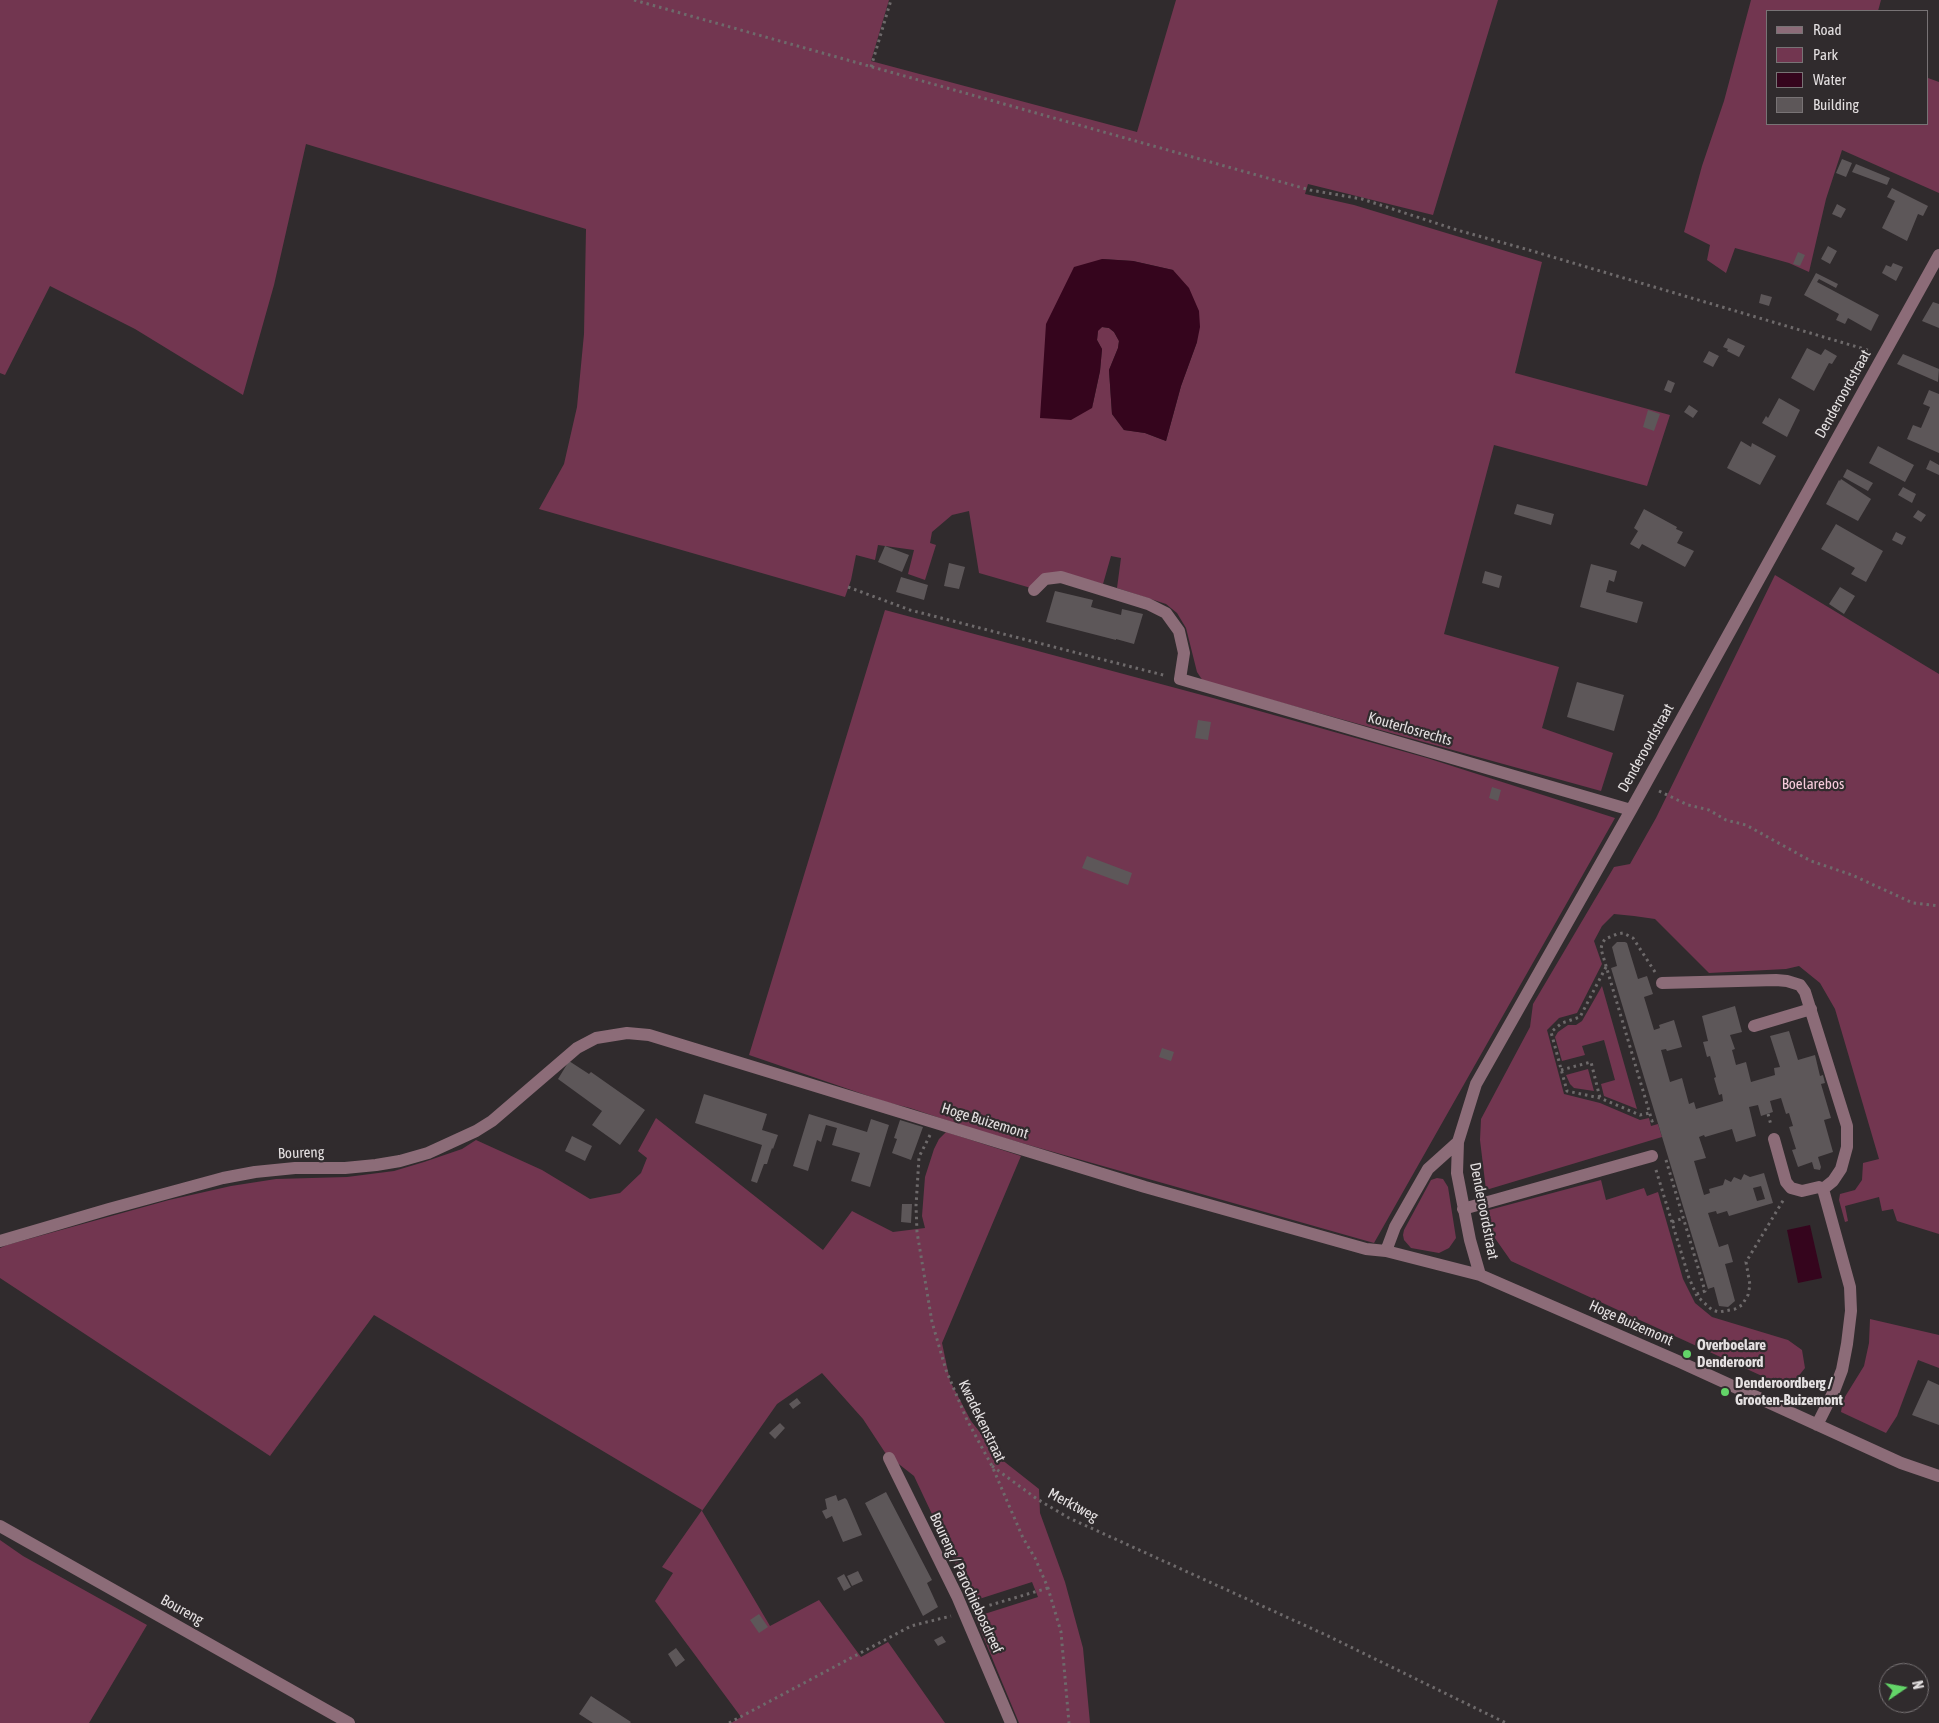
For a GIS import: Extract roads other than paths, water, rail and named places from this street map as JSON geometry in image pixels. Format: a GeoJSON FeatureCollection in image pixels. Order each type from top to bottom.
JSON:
{"type":"FeatureCollection","features":[{"type":"Feature","properties":{"kind":"street","name":"Denderoordstraat"},"geometry":{"type":"LineString","coordinates":[[1480,1275],[1457,1173],[1458,1142],[1476,1084],[1631,810],[1939,256]]}},
{"type":"Feature","properties":{"kind":"street","name":"Kouterlosrechts"},"geometry":{"type":"LineString","coordinates":[[1034,590],[1045,579],[1061,577],[1148,604],[1166,613],[1179,631],[1184,653],[1180,680],[1631,810]]}},
{"type":"Feature","properties":{"kind":"street"},"geometry":{"type":"LineString","coordinates":[[1662,983],[1776,980],[1800,985],[1805,992],[1847,1126],[1848,1147],[1841,1169],[1833,1181],[1822,1188],[1819,1186],[1802,1191],[1791,1188],[1786,1182],[1774,1139]]}},
{"type":"Feature","properties":{"kind":"street"},"geometry":{"type":"LineString","coordinates":[[1754,1026],[1811,1010]]}},
{"type":"Feature","properties":{"kind":"street","name":"Hoge Buizemont"},"geometry":{"type":"LineString","coordinates":[[577,1048],[596,1038],[627,1032],[649,1035],[1145,1187],[1366,1249],[1386,1251],[1480,1275],[1680,1362],[1901,1463],[1939,1476]]}},
{"type":"Feature","properties":{"kind":"street","name":"Boureng"},"geometry":{"type":"LineString","coordinates":[[0,1241],[223,1178],[255,1172],[295,1168],[345,1168],[376,1165],[428,1153],[476,1131],[492,1121],[577,1048]]}},
{"type":"Feature","properties":{"kind":"street"},"geometry":{"type":"LineString","coordinates":[[1386,1251],[1395,1227],[1428,1169],[1458,1142]]}},
{"type":"Feature","properties":{"kind":"street"},"geometry":{"type":"LineString","coordinates":[[1464,1209],[1658,1154]]}},
{"type":"Feature","properties":{"kind":"street"},"geometry":{"type":"LineString","coordinates":[[1817,1425],[1834,1392],[1842,1370],[1848,1344],[1851,1311],[1850,1287],[1822,1188]]}},
{"type":"Feature","properties":{"kind":"street","name":"Boureng / Parochiebosdreef"},"geometry":{"type":"LineString","coordinates":[[889,1458],[964,1613],[1011,1723]]}},
{"type":"Feature","properties":{"kind":"street","name":"Boureng"},"geometry":{"type":"LineString","coordinates":[[0,1526],[349,1723]]}},
{"type":"Feature","properties":{"kind":"water"},"geometry":{"type":"Polygon","coordinates":[[[1102,259],[1133,261],[1173,270],[1189,288],[1199,311],[1200,327],[1197,342],[1181,386],[1166,441],[1145,433],[1124,430],[1112,414],[1109,370],[1119,341],[1114,332],[1109,328],[1102,327],[1098,331],[1097,340],[1102,349],[1100,371],[1092,408],[1071,420],[1040,418],[1046,324],[1074,267],[1102,259]]]}},
{"type":"Feature","properties":{"kind":"water"},"geometry":{"type":"Polygon","coordinates":[[[1810,1225],[1822,1278],[1798,1283],[1787,1230],[1810,1225]]]}},
{"type":"Feature","properties":{"kind":"place","name":"Overboelare Denderoord"},"geometry":{"type":"Point","coordinates":[1687,1354]}},
{"type":"Feature","properties":{"kind":"place","name":"Denderoordberg / Grooten-Buizemont"},"geometry":{"type":"Point","coordinates":[1725,1392]}},
{"type":"Feature","properties":{"kind":"park label","name":"Boelarebos"},"geometry":{"type":"Point","coordinates":[1813,784]}}]}
